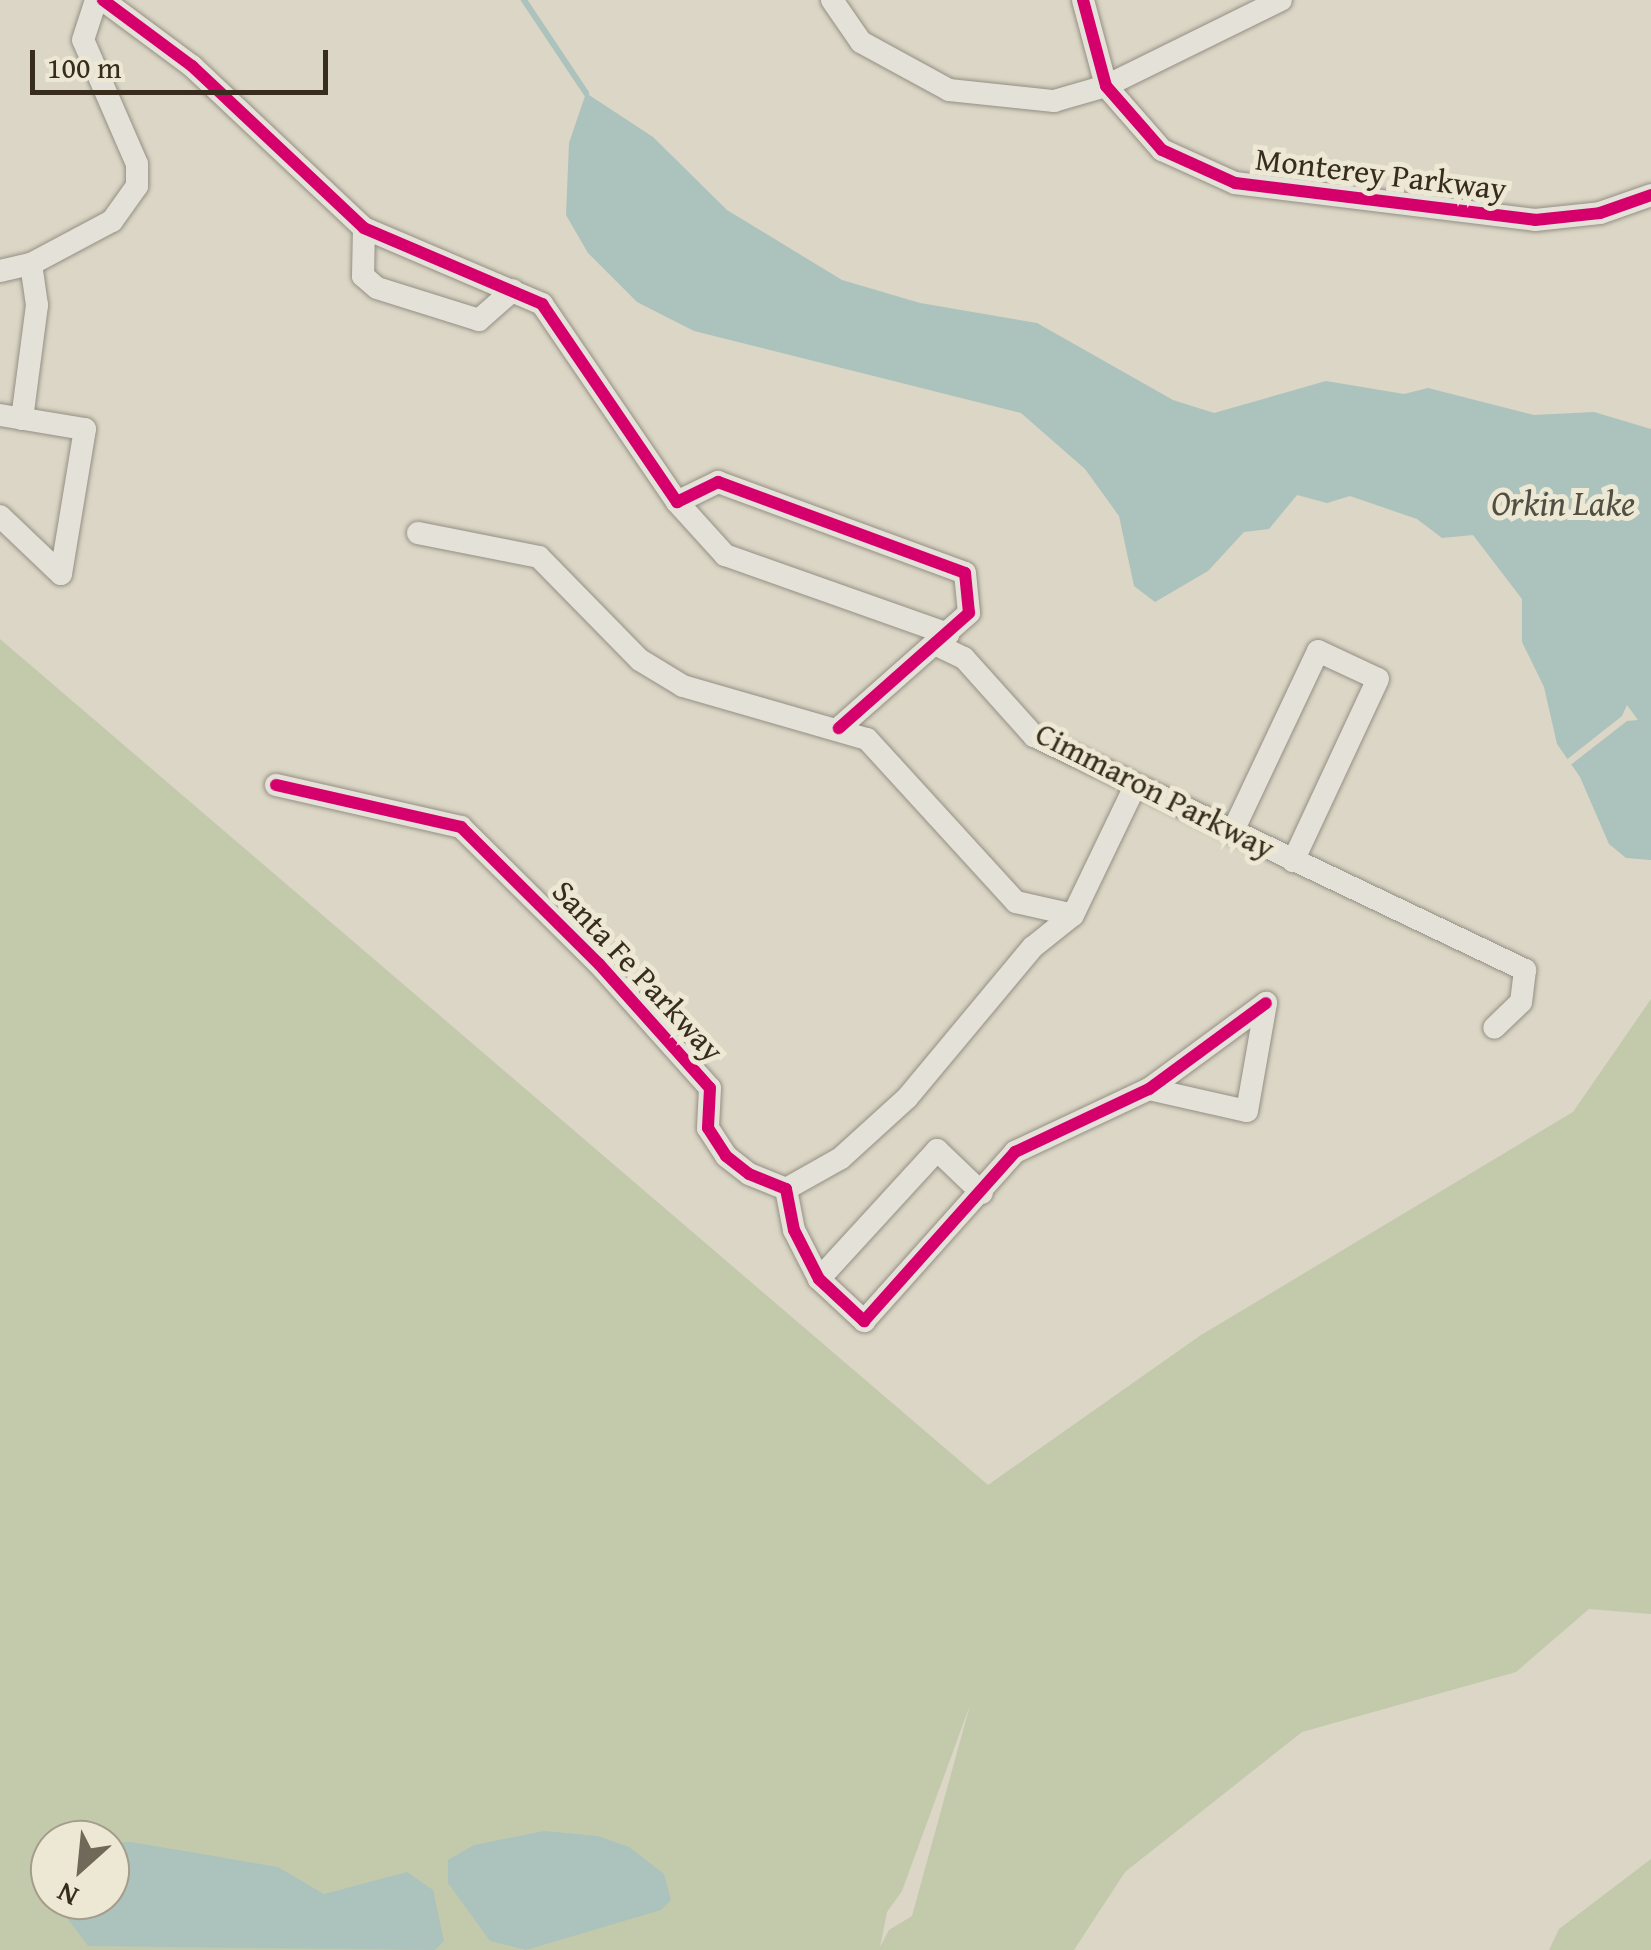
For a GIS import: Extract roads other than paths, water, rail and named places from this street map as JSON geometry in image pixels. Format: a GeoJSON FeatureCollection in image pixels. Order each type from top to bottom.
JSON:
{"type":"FeatureCollection","features":[{"type":"Feature","properties":{"kind":"street"},"geometry":{"type":"LineString","coordinates":[[0,271],[31,264],[112,221],[137,186],[137,164],[83,40],[100,0],[192,66],[364,228],[542,304],[677,502],[718,482],[965,573],[969,613],[838,728]]}},
{"type":"Feature","properties":{"kind":"street"},"geometry":{"type":"LineString","coordinates":[[832,0],[861,42],[949,90],[1054,101],[1106,86],[1281,0]]}},
{"type":"Feature","properties":{"kind":"street","name":"Monterey Parkway"},"geometry":{"type":"LineString","coordinates":[[1084,0],[1106,86],[1162,150],[1251,186],[1534,220],[1600,213],[1651,195]]}},
{"type":"Feature","properties":{"kind":"street"},"geometry":{"type":"LineString","coordinates":[[364,228],[364,276],[377,288],[479,320],[513,290]]}},
{"type":"Feature","properties":{"kind":"street"},"geometry":{"type":"LineString","coordinates":[[0,516],[61,574],[86,429],[11,417],[38,305],[31,264]]}},
{"type":"Feature","properties":{"kind":"street","name":"Cimmaron Parkway"},"geometry":{"type":"LineString","coordinates":[[677,502],[725,555],[943,639],[1034,736],[1111,768],[1134,788],[1525,970],[1522,1002],[1494,1028]]}},
{"type":"Feature","properties":{"kind":"street"},"geometry":{"type":"LineString","coordinates":[[418,533],[539,557],[640,660],[683,686],[806,726],[838,728],[868,739],[1016,902],[1072,915]]}},
{"type":"Feature","properties":{"kind":"street"},"geometry":{"type":"LineString","coordinates":[[1232,832],[1318,650],[1378,679],[1292,861]]}},
{"type":"Feature","properties":{"kind":"street","name":"Santa Fe Parkway"},"geometry":{"type":"LineString","coordinates":[[276,785],[461,827],[599,964],[710,1088],[708,1128],[726,1156],[749,1174],[786,1189]]}},
{"type":"Feature","properties":{"kind":"street"},"geometry":{"type":"LineString","coordinates":[[1134,788],[1072,915],[1034,947],[907,1098],[841,1158],[786,1189],[794,1230],[819,1278],[864,1322],[1015,1152],[1149,1088],[1266,1003],[1247,1111],[1149,1088]]}},
{"type":"Feature","properties":{"kind":"street"},"geometry":{"type":"LineString","coordinates":[[819,1278],[937,1150],[982,1193]]}},
{"type":"Feature","properties":{"kind":"water","name":"Orkin Lake"},"geometry":{"type":"Polygon","coordinates":[[[586,93],[653,137],[727,210],[842,280],[920,303],[1037,323],[1173,400],[1214,413],[1326,381],[1404,394],[1428,388],[1534,415],[1594,412],[1651,429],[1651,860],[1626,858],[1609,844],[1580,777],[1557,744],[1544,687],[1522,642],[1522,599],[1473,535],[1442,538],[1417,519],[1350,496],[1327,503],[1297,495],[1269,529],[1244,532],[1208,571],[1155,602],[1134,586],[1119,516],[1085,469],[1021,413],[694,331],[637,302],[588,253],[566,215],[569,143],[586,93]]]}},
{"type":"Feature","properties":{"kind":"water"},"geometry":{"type":"Polygon","coordinates":[[[544,1831],[598,1836],[629,1847],[664,1874],[671,1900],[661,1910],[526,1950],[490,1941],[448,1883],[448,1860],[474,1845],[544,1831]]]}},
{"type":"Feature","properties":{"kind":"water"},"geometry":{"type":"Polygon","coordinates":[[[130,1842],[278,1867],[324,1894],[407,1872],[433,1890],[444,1941],[435,1950],[88,1946],[68,1920],[130,1920],[130,1842]]]}},
{"type":"Feature","properties":{"kind":"waterway"},"geometry":{"type":"LineString","coordinates":[[524,0],[586,93]]}}]}
